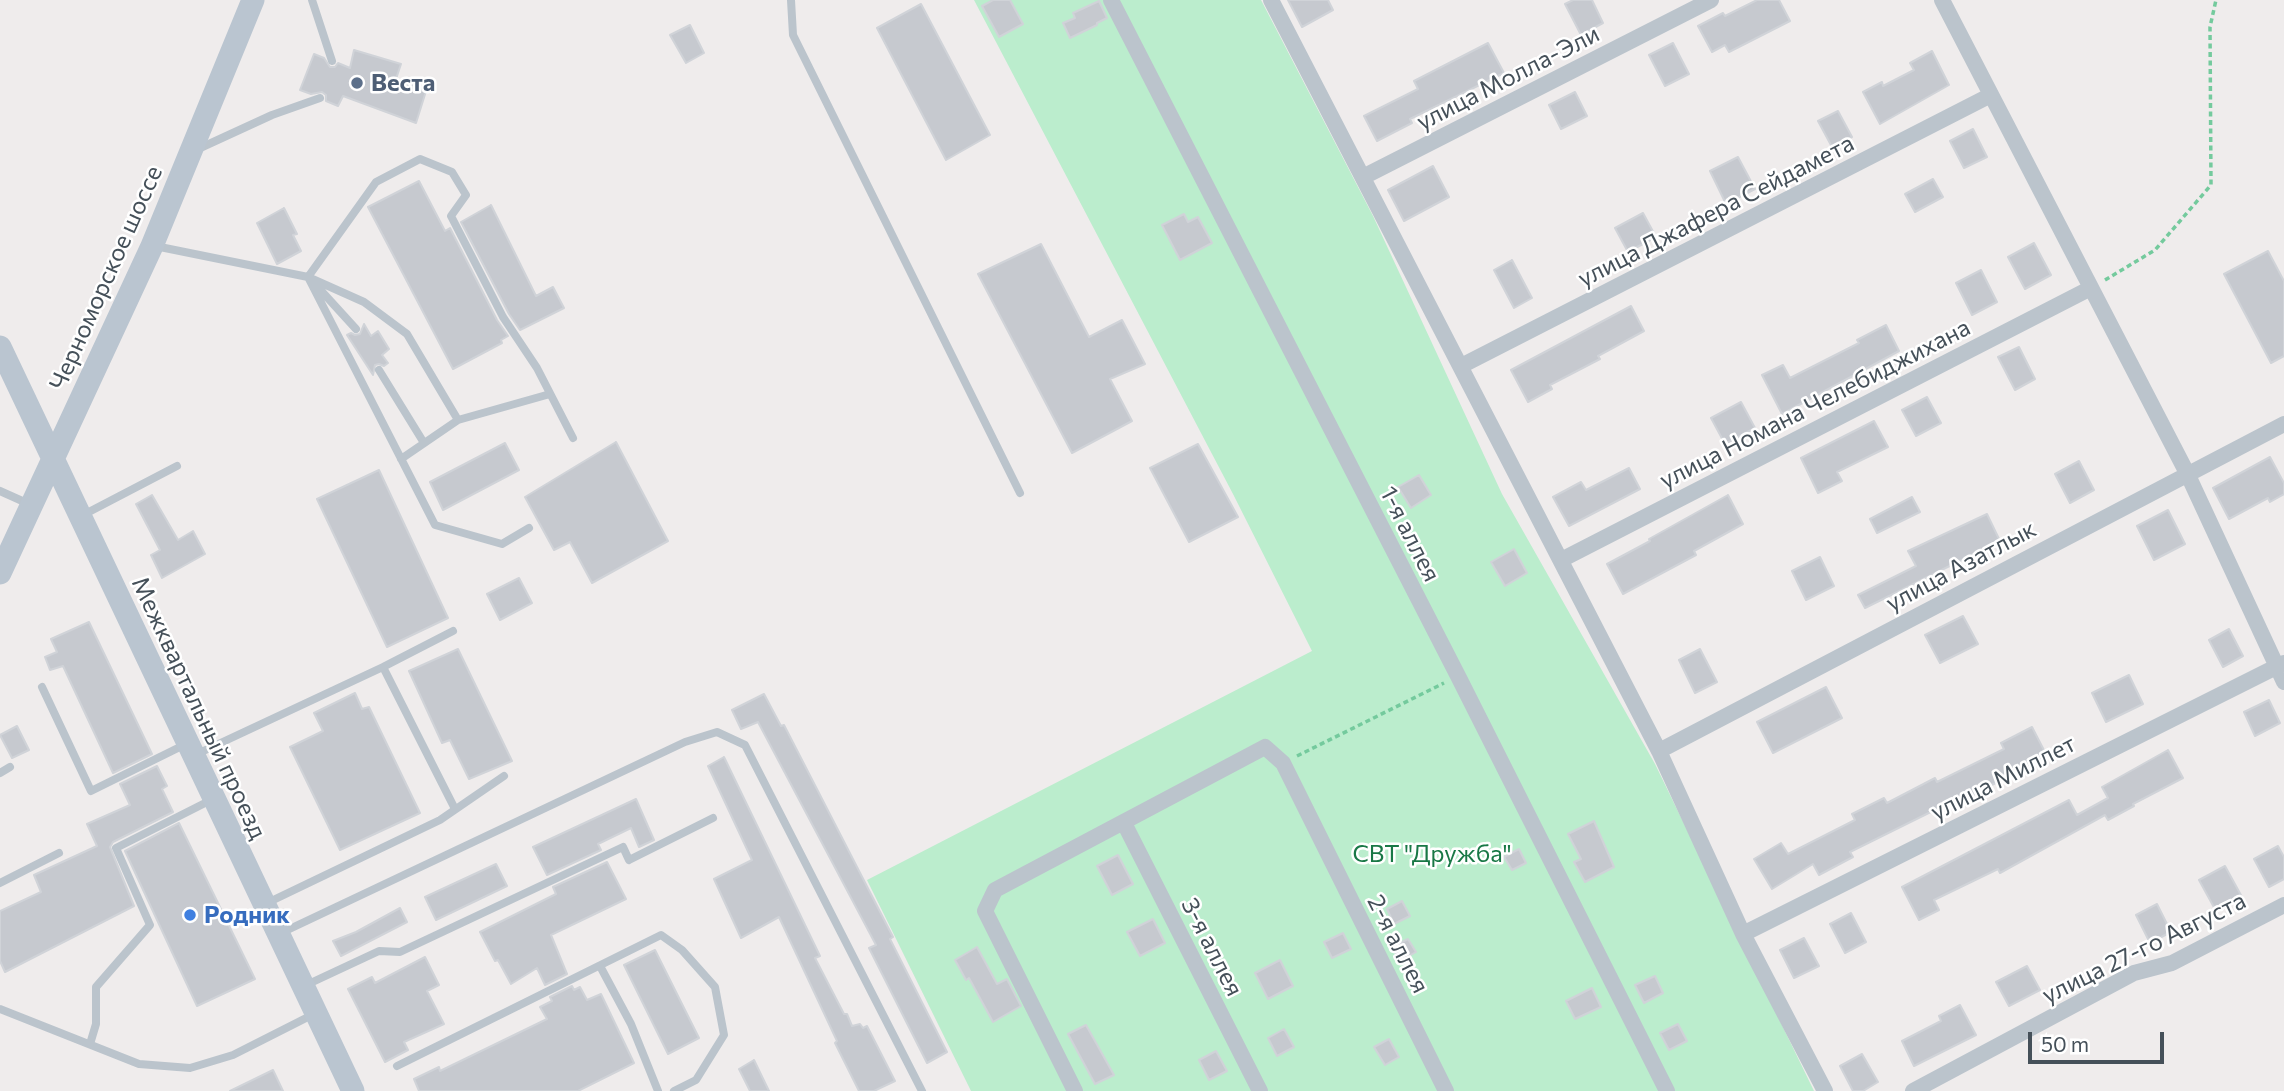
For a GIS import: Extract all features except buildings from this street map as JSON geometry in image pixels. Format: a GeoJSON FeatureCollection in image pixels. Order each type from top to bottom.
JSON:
{"type":"FeatureCollection","features":[{"type":"Feature","properties":{"kind":"main road","name":"Черноморское шоссе"},"geometry":{"type":"LineString","coordinates":[[0,573],[152,246],[253,0]]}},
{"type":"Feature","properties":{"kind":"main road","name":"Межквартальный проезд"},"geometry":{"type":"LineString","coordinates":[[0,347],[353,1091]]}},
{"type":"Feature","properties":{"kind":"street","name":"1-я аллея"},"geometry":{"type":"LineString","coordinates":[[1111,0],[1458,676],[1667,1091]]}},
{"type":"Feature","properties":{"kind":"street"},"geometry":{"type":"LineString","coordinates":[[1271,0],[1659,751],[1743,933],[1825,1091]]}},
{"type":"Feature","properties":{"kind":"street","name":"улица Молла-Эли"},"geometry":{"type":"LineString","coordinates":[[1363,177],[1711,0]]}},
{"type":"Feature","properties":{"kind":"street"},"geometry":{"type":"LineString","coordinates":[[1942,0],[2187,472],[2280,665],[2284,682]]}},
{"type":"Feature","properties":{"kind":"street","name":"улица Джафера Сейдамета"},"geometry":{"type":"LineString","coordinates":[[1461,366],[1991,95]]}},
{"type":"Feature","properties":{"kind":"street","name":"улица Номана Челебиджихана"},"geometry":{"type":"LineString","coordinates":[[1561,560],[2091,288]]}},
{"type":"Feature","properties":{"kind":"street","name":"улица Азатлык"},"geometry":{"type":"LineString","coordinates":[[1659,751],[2187,472],[2284,424]]}},
{"type":"Feature","properties":{"kind":"street","name":"улица Миллет"},"geometry":{"type":"LineString","coordinates":[[1743,933],[2280,665]]}},
{"type":"Feature","properties":{"kind":"street","name":"2-я аллея"},"geometry":{"type":"LineString","coordinates":[[1124,823],[1265,747],[1283,763],[1446,1091]]}},
{"type":"Feature","properties":{"kind":"street"},"geometry":{"type":"LineString","coordinates":[[1075,1091],[985,911],[995,890],[1124,823]]}},
{"type":"Feature","properties":{"kind":"street","name":"3-я аллея"},"geometry":{"type":"LineString","coordinates":[[1124,823],[1260,1091]]}},
{"type":"Feature","properties":{"kind":"street","name":"улица 27-го Августа"},"geometry":{"type":"LineString","coordinates":[[1913,1091],[2134,973],[2172,963],[2284,905]]}},
{"type":"Feature","properties":{"kind":"lane"},"geometry":{"type":"LineString","coordinates":[[312,0],[332,61]]}},
{"type":"Feature","properties":{"kind":"lane"},"geometry":{"type":"LineString","coordinates":[[791,0],[793,35],[1020,493]]}},
{"type":"Feature","properties":{"kind":"lane"},"geometry":{"type":"LineString","coordinates":[[189,153],[320,98]]}},
{"type":"Feature","properties":{"kind":"lane"},"geometry":{"type":"LineString","coordinates":[[308,277],[376,181],[420,159],[452,172],[466,195],[451,216],[503,317],[537,368],[573,438]]}},
{"type":"Feature","properties":{"kind":"lane"},"geometry":{"type":"LineString","coordinates":[[152,246],[308,277],[364,302],[407,334],[458,420]]}},
{"type":"Feature","properties":{"kind":"lane"},"geometry":{"type":"LineString","coordinates":[[308,277],[356,329]]}},
{"type":"Feature","properties":{"kind":"lane"},"geometry":{"type":"LineString","coordinates":[[308,277],[435,525],[502,544],[529,528]]}},
{"type":"Feature","properties":{"kind":"lane"},"geometry":{"type":"LineString","coordinates":[[379,370],[424,443]]}},
{"type":"Feature","properties":{"kind":"lane"},"geometry":{"type":"LineString","coordinates":[[401,459],[458,420],[550,394]]}},
{"type":"Feature","properties":{"kind":"lane"},"geometry":{"type":"LineString","coordinates":[[80,517],[177,466]]}},
{"type":"Feature","properties":{"kind":"lane"},"geometry":{"type":"LineString","coordinates":[[0,491],[32,505]]}},
{"type":"Feature","properties":{"kind":"lane"},"geometry":{"type":"LineString","coordinates":[[42,687],[91,791],[383,667],[453,631]]}},
{"type":"Feature","properties":{"kind":"lane"},"geometry":{"type":"LineString","coordinates":[[383,667],[455,809]]}},
{"type":"Feature","properties":{"kind":"lane"},"geometry":{"type":"LineString","coordinates":[[278,935],[685,742],[717,732],[746,746],[922,1091]]}},
{"type":"Feature","properties":{"kind":"lane"},"geometry":{"type":"LineString","coordinates":[[0,773],[10,767]]}},
{"type":"Feature","properties":{"kind":"lane"},"geometry":{"type":"LineString","coordinates":[[264,904],[440,820],[504,776]]}},
{"type":"Feature","properties":{"kind":"lane"},"geometry":{"type":"LineString","coordinates":[[90,1044],[96,1024],[96,986],[150,925],[116,848],[214,799]]}},
{"type":"Feature","properties":{"kind":"lane"},"geometry":{"type":"LineString","coordinates":[[303,986],[379,951],[400,953],[623,847],[629,860],[713,818]]}},
{"type":"Feature","properties":{"kind":"lane"},"geometry":{"type":"LineString","coordinates":[[0,883],[59,853]]}},
{"type":"Feature","properties":{"kind":"lane"},"geometry":{"type":"LineString","coordinates":[[397,1066],[661,935],[681,950],[715,987],[724,1035],[696,1080],[674,1091]]}},
{"type":"Feature","properties":{"kind":"lane"},"geometry":{"type":"LineString","coordinates":[[600,965],[631,1024],[658,1091]]}},
{"type":"Feature","properties":{"kind":"lane"},"geometry":{"type":"LineString","coordinates":[[0,1009],[139,1064],[190,1068],[233,1055],[315,1013]]}},
{"type":"Feature","properties":{"kind":"path"},"geometry":{"type":"LineString","coordinates":[[2091,288],[2155,250],[2211,185],[2210,27],[2216,0]]}},
{"type":"Feature","properties":{"kind":"path"},"geometry":{"type":"LineString","coordinates":[[1283,763],[1458,676]]}},
{"type":"Feature","properties":{"kind":"green space","name":"СВТ \"Дружба\""},"geometry":{"type":"Polygon","coordinates":[[[974,0],[1261,0],[1373,216],[1502,494],[1655,764],[1814,1091],[971,1091],[867,880],[1312,651],[1233,494],[974,0]]]}},
{"type":"Feature","properties":{"kind":"place","name":"Веста"},"geometry":{"type":"Point","coordinates":[357,83]}},
{"type":"Feature","properties":{"kind":"place","name":"Родник"},"geometry":{"type":"Point","coordinates":[190,915]}}]}
